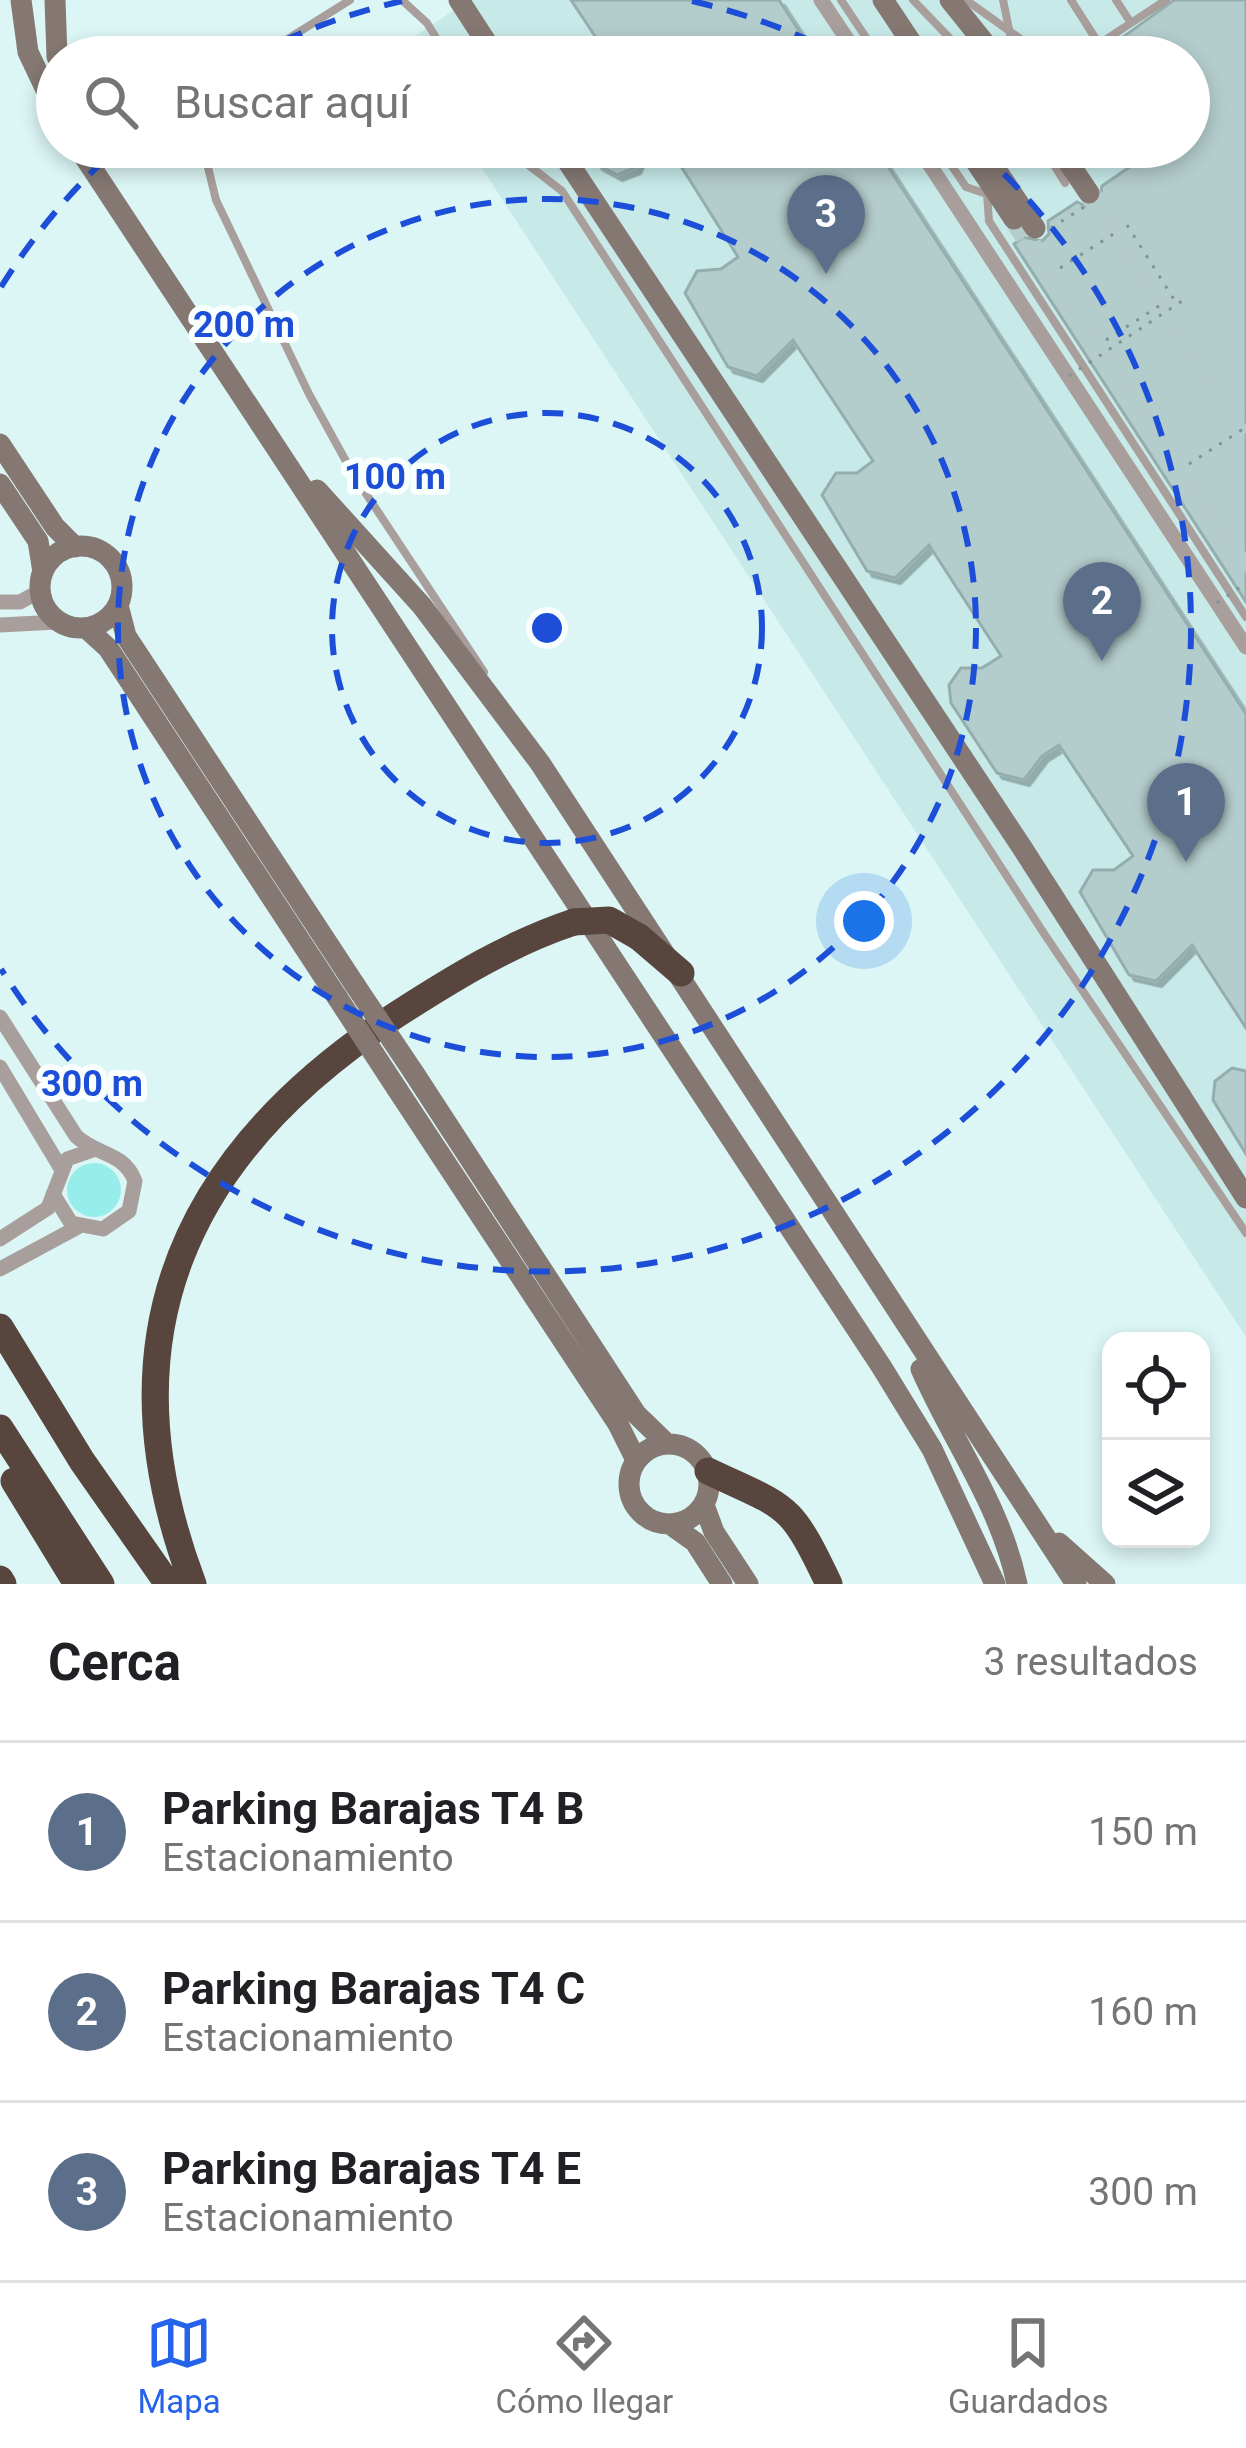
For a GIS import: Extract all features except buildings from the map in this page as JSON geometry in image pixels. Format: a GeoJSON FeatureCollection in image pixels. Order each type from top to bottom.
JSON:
{"type":"FeatureCollection","features":[{"type":"Feature","properties":{"kind":"highway"},"geometry":{"type":"LineString","coordinates":[[193,1584],[154,1447],[160,1321],[185,1240],[231,1162],[289,1095],[323,1066],[500,953],[574,922],[609,920],[639,937],[681,973]]}},
{"type":"Feature","properties":{"kind":"highway"},"geometry":{"type":"LineString","coordinates":[[0,1327],[82,1462],[169,1584]]}},
{"type":"Feature","properties":{"kind":"highway"},"geometry":{"type":"LineString","coordinates":[[0,1428],[101,1584]]}},
{"type":"Feature","properties":{"kind":"highway"},"geometry":{"type":"LineString","coordinates":[[0,1457],[77,1584]]}},
{"type":"Feature","properties":{"kind":"highway"},"geometry":{"type":"LineString","coordinates":[[708,1472],[770,1496],[790,1514],[829,1584]]}},
{"type":"Feature","properties":{"kind":"street"},"geometry":{"type":"LineString","coordinates":[[21,0],[28,52],[36,69]]}},
{"type":"Feature","properties":{"kind":"street"},"geometry":{"type":"LineString","coordinates":[[55,0],[56,36]]}},
{"type":"Feature","properties":{"kind":"street"},"geometry":{"type":"LineString","coordinates":[[821,0],[845,36]]}},
{"type":"Feature","properties":{"kind":"street"},"geometry":{"type":"LineString","coordinates":[[868,0],[892,36]]}},
{"type":"Feature","properties":{"kind":"street"},"geometry":{"type":"LineString","coordinates":[[884,0],[907,36]]}},
{"type":"Feature","properties":{"kind":"street"},"geometry":{"type":"LineString","coordinates":[[950,0],[979,36]]}},
{"type":"Feature","properties":{"kind":"street"},"geometry":{"type":"LineString","coordinates":[[455,2],[480,36]]}},
{"type":"Feature","properties":{"kind":"street"},"geometry":{"type":"LineString","coordinates":[[94,168],[892,1382],[964,1510],[994,1584]]}},
{"type":"Feature","properties":{"kind":"street"},"geometry":{"type":"LineString","coordinates":[[102,168],[121,204]]}},
{"type":"Feature","properties":{"kind":"street"},"geometry":{"type":"LineString","coordinates":[[572,168],[1023,849],[1246,1198]]}},
{"type":"Feature","properties":{"kind":"street"},"geometry":{"type":"LineString","coordinates":[[932,168],[1246,647]]}},
{"type":"Feature","properties":{"kind":"street"},"geometry":{"type":"LineString","coordinates":[[983,168],[1030,228]]}},
{"type":"Feature","properties":{"kind":"street"},"geometry":{"type":"LineString","coordinates":[[994,168],[1030,228]]}},
{"type":"Feature","properties":{"kind":"street"},"geometry":{"type":"LineString","coordinates":[[1072,168],[1092,197]]}},
{"type":"Feature","properties":{"kind":"street"},"geometry":{"type":"LineString","coordinates":[[0,444],[55,527],[75,547],[110,558],[121,580],[118,605],[126,636],[618,1424],[636,1460]]}},
{"type":"Feature","properties":{"kind":"street"},"geometry":{"type":"LineString","coordinates":[[285,454],[422,606],[540,764],[681,973],[899,1319],[1076,1584]]}},
{"type":"Feature","properties":{"kind":"street"},"geometry":{"type":"LineString","coordinates":[[0,484],[38,541],[41,581],[58,622]]}},
{"type":"Feature","properties":{"kind":"street"},"geometry":{"type":"LineString","coordinates":[[0,602],[20,602],[62,551],[75,547]]}},
{"type":"Feature","properties":{"kind":"street"},"geometry":{"type":"LineString","coordinates":[[0,626],[58,622],[86,628],[99,624],[118,605]]}},
{"type":"Feature","properties":{"kind":"street"},"geometry":{"type":"LineString","coordinates":[[86,628],[108,648],[346,991]]}},
{"type":"Feature","properties":{"kind":"street"},"geometry":{"type":"LineString","coordinates":[[0,1017],[76,1136],[93,1150],[116,1156],[128,1166],[134,1200],[112,1226],[60,1232],[0,1269]]}},
{"type":"Feature","properties":{"kind":"street"},"geometry":{"type":"LineString","coordinates":[[0,1067],[60,1167]]}},
{"type":"Feature","properties":{"kind":"street"},"geometry":{"type":"LineString","coordinates":[[405,1081],[636,1414],[665,1443],[692,1450],[708,1472],[704,1505],[714,1532],[748,1584]]}},
{"type":"Feature","properties":{"kind":"street"},"geometry":{"type":"LineString","coordinates":[[0,1239],[45,1211],[60,1167],[75,1154],[93,1150]]}},
{"type":"Feature","properties":{"kind":"street"},"geometry":{"type":"LineString","coordinates":[[53,1194],[65,1218],[78,1227]]}},
{"type":"Feature","properties":{"kind":"street"},"geometry":{"type":"LineString","coordinates":[[899,1319],[929,1388],[979,1475],[1018,1584]]}},
{"type":"Feature","properties":{"kind":"street"},"geometry":{"type":"LineString","coordinates":[[665,1443],[636,1460],[628,1481],[633,1504],[649,1520],[671,1525],[695,1542],[722,1584]]}},
{"type":"Feature","properties":{"kind":"street"},"geometry":{"type":"LineString","coordinates":[[671,1525],[690,1519],[704,1505]]}},
{"type":"Feature","properties":{"kind":"street"},"geometry":{"type":"LineString","coordinates":[[1037,1522],[1105,1584]]}},
{"type":"Feature","properties":{"kind":"lane"},"geometry":{"type":"LineString","coordinates":[[293,36],[350,0]]}},
{"type":"Feature","properties":{"kind":"lane"},"geometry":{"type":"LineString","coordinates":[[402,0],[436,36]]}},
{"type":"Feature","properties":{"kind":"lane"},"geometry":{"type":"LineString","coordinates":[[842,0],[865,36]]}},
{"type":"Feature","properties":{"kind":"lane"},"geometry":{"type":"LineString","coordinates":[[913,0],[948,36]]}},
{"type":"Feature","properties":{"kind":"lane"},"geometry":{"type":"LineString","coordinates":[[966,0],[1010,35]]}},
{"type":"Feature","properties":{"kind":"lane"},"geometry":{"type":"LineString","coordinates":[[1004,0],[1010,35]]}},
{"type":"Feature","properties":{"kind":"lane"},"geometry":{"type":"LineString","coordinates":[[1071,0],[1094,36]]}},
{"type":"Feature","properties":{"kind":"lane"},"geometry":{"type":"LineString","coordinates":[[1116,0],[1131,22]]}},
{"type":"Feature","properties":{"kind":"lane"},"geometry":{"type":"LineString","coordinates":[[1111,36],[1164,0]]}},
{"type":"Feature","properties":{"kind":"lane"},"geometry":{"type":"LineString","coordinates":[[209,168],[217,200],[353,474],[540,764]]}},
{"type":"Feature","properties":{"kind":"lane"},"geometry":{"type":"LineString","coordinates":[[532,168],[562,191],[1032,915],[1246,1233]]}},
{"type":"Feature","properties":{"kind":"lane"},"geometry":{"type":"LineString","coordinates":[[953,168],[966,187],[987,194],[989,221],[1246,617]]}},
{"type":"Feature","properties":{"kind":"lane"},"geometry":{"type":"LineString","coordinates":[[1056,168],[1065,183]]}},
{"type":"Feature","properties":{"kind":"path"},"geometry":{"type":"LineString","coordinates":[[1030,228],[1092,197]]}},
{"type":"Feature","properties":{"kind":"path"},"geometry":{"type":"LineString","coordinates":[[1126,225],[1178,304]]}},
{"type":"Feature","properties":{"kind":"path"},"geometry":{"type":"LineString","coordinates":[[1060,268],[1115,232]]}},
{"type":"Feature","properties":{"kind":"path"},"geometry":{"type":"LineString","coordinates":[[1069,376],[1185,299]]}},
{"type":"Feature","properties":{"kind":"path"},"geometry":{"type":"LineString","coordinates":[[1106,340],[1162,304]]}},
{"type":"Feature","properties":{"kind":"path"},"geometry":{"type":"LineString","coordinates":[[1189,464],[1244,429]]}},
{"type":"Feature","properties":{"kind":"path"},"geometry":{"type":"LineString","coordinates":[[1217,602],[1246,583]]}},
{"type":"Feature","properties":{"kind":"shaded area"},"geometry":{"type":"Polygon","coordinates":[[[469,0],[1246,0],[1246,1337],[482,168],[1210,168],[1210,36],[415,36],[469,0]]]}},
{"type":"Feature","properties":{"kind":"shaded area"},"geometry":{"type":"Polygon","coordinates":[[[94,1163],[113,1171],[121,1190],[113,1209],[94,1217],[75,1209],[67,1190],[75,1171],[94,1163]]]}},
{"type":"Feature","properties":{"kind":"tunnel"},"geometry":{"type":"LineString","coordinates":[[1089,193],[1246,433]]}},
{"type":"Feature","properties":{"kind":"tunnel"},"geometry":{"type":"LineString","coordinates":[[1014,219],[1246,572]]}},
{"type":"Feature","properties":{"kind":"place","name":"Parking Barajas T4 E"},"geometry":{"type":"Point","coordinates":[826,274]}},
{"type":"Feature","properties":{"kind":"place","name":"Parking Barajas T4 C"},"geometry":{"type":"Point","coordinates":[1102,661]}},
{"type":"Feature","properties":{"kind":"place","name":"Parking Barajas T4 B"},"geometry":{"type":"Point","coordinates":[1186,862]}}]}
